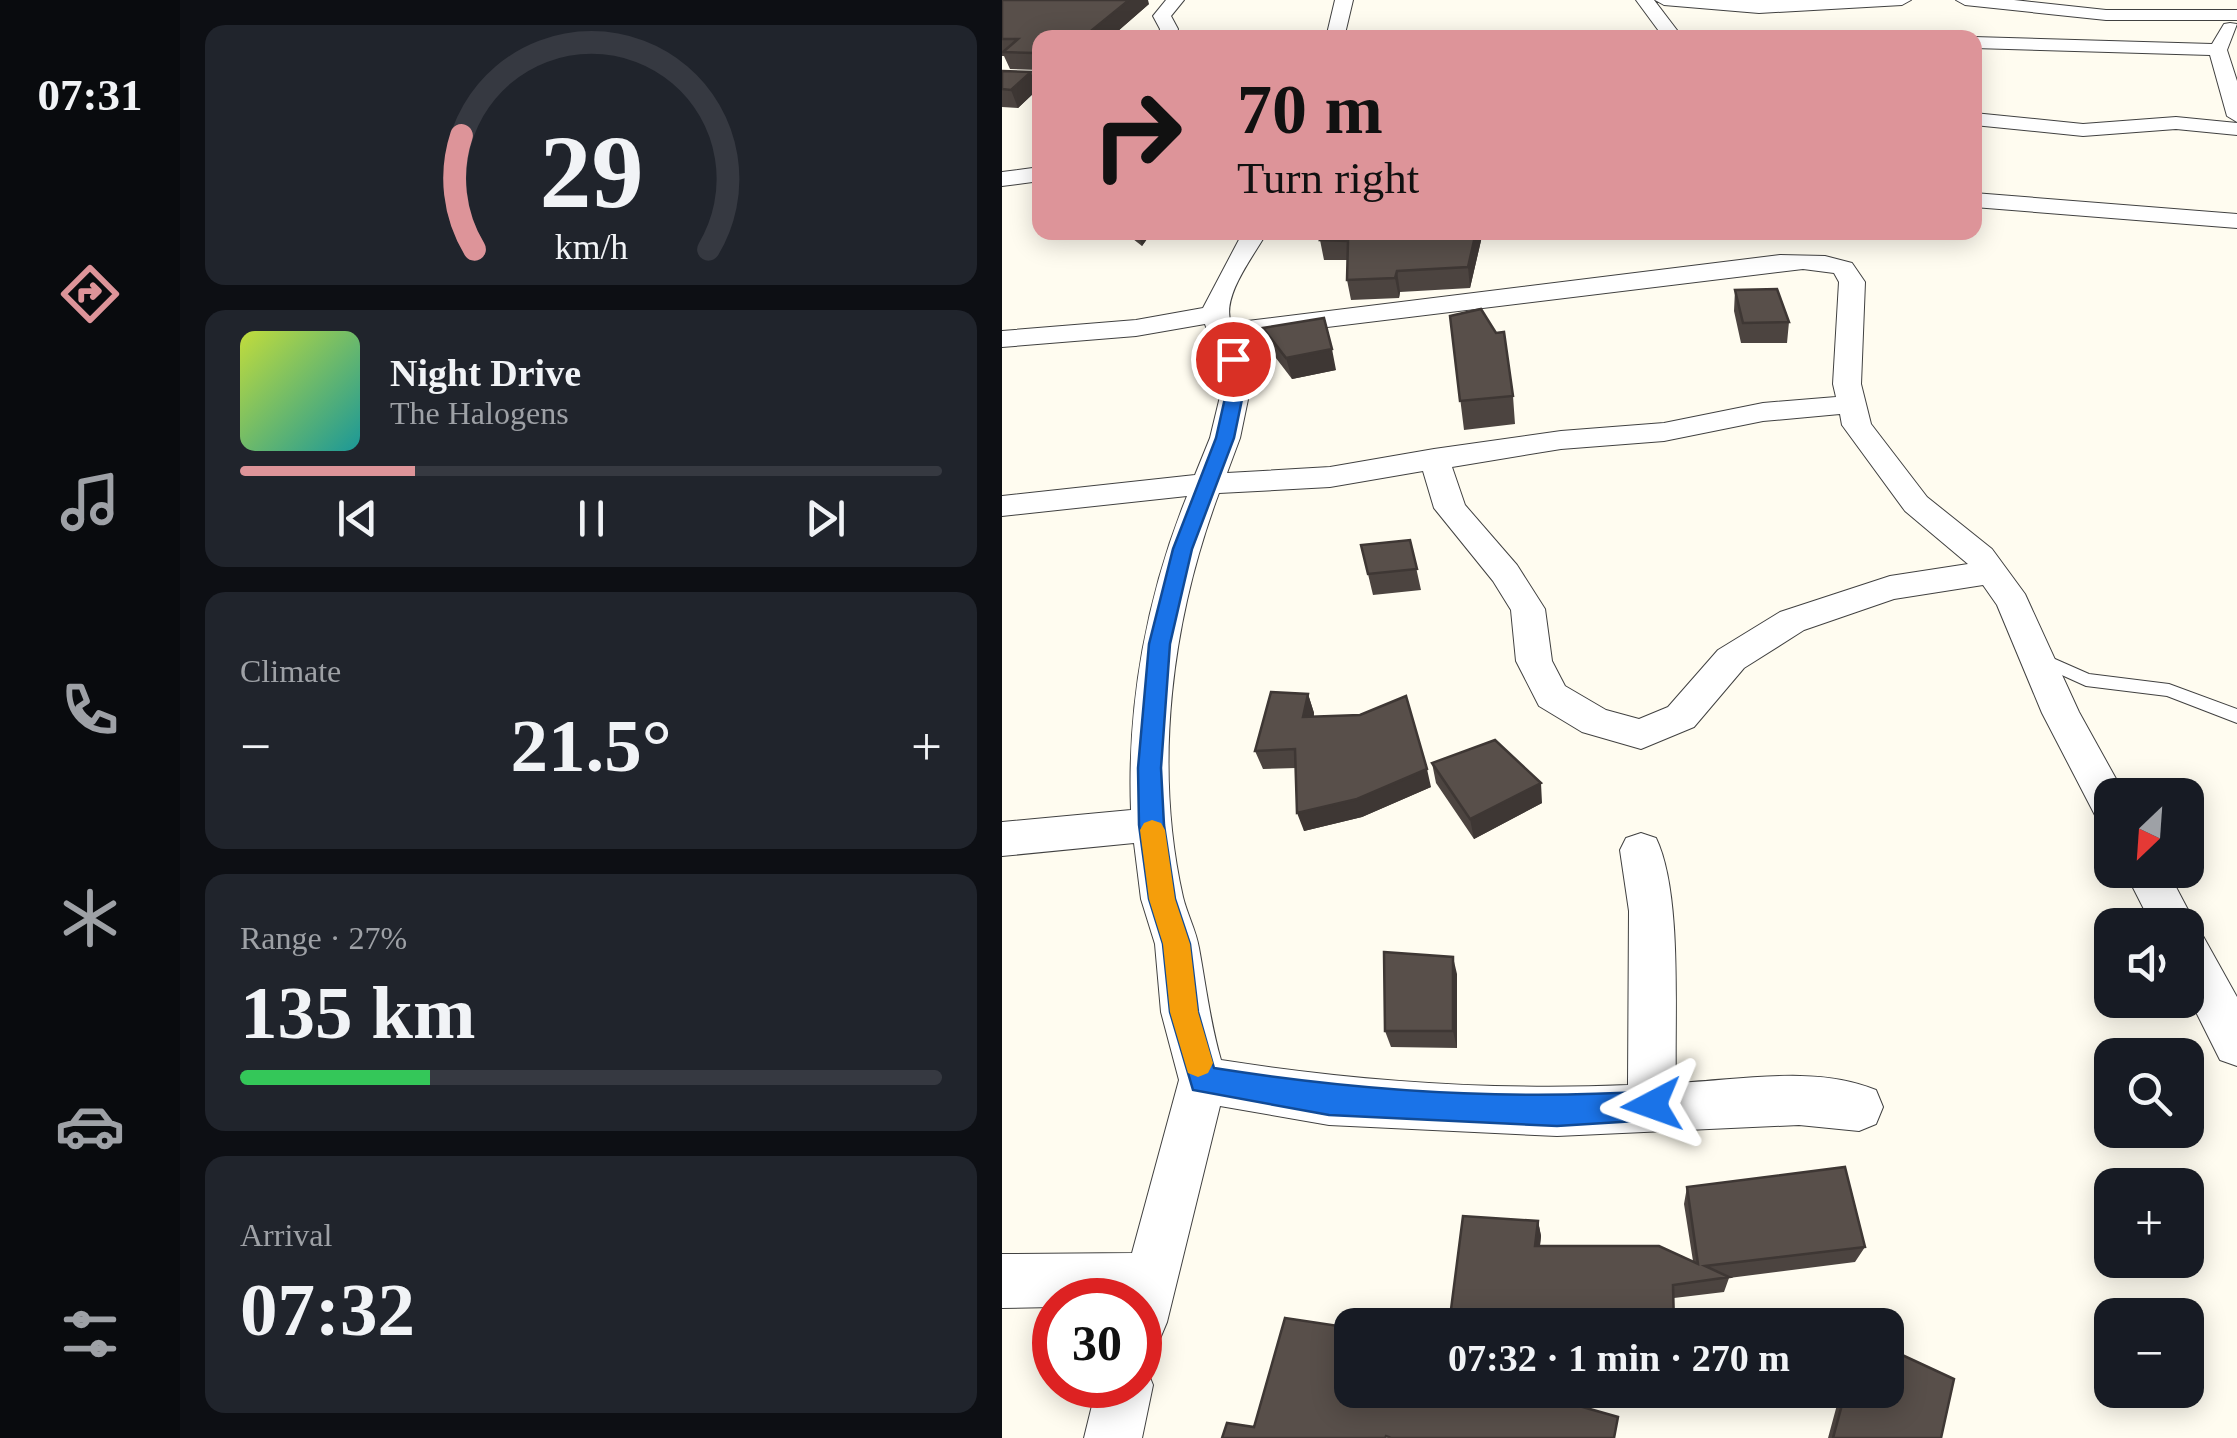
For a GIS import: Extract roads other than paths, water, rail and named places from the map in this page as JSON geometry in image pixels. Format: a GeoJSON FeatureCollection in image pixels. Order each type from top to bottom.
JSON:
{"type":"FeatureCollection","features":[{"type":"Feature","properties":{"kind":"street"},"geometry":{"type":"LineString","coordinates":[[1168,30],[1162,16],[1176,0]]}},
{"type":"Feature","properties":{"kind":"street"},"geometry":{"type":"LineString","coordinates":[[1336,30],[1344,0]]}},
{"type":"Feature","properties":{"kind":"street"},"geometry":{"type":"LineString","coordinates":[[1645,0],[1668,30]]}},
{"type":"Feature","properties":{"kind":"street"},"geometry":{"type":"LineString","coordinates":[[1664,0],[1759,8],[1902,0]]}},
{"type":"Feature","properties":{"kind":"street"},"geometry":{"type":"LineString","coordinates":[[1965,0],[2106,15],[2236,14]]}},
{"type":"Feature","properties":{"kind":"street"},"geometry":{"type":"LineString","coordinates":[[2232,0],[2236,14],[2218,50],[2236,116]]}},
{"type":"Feature","properties":{"kind":"street"},"geometry":{"type":"LineString","coordinates":[[1980,30],[2002,4]]}},
{"type":"Feature","properties":{"kind":"street"},"geometry":{"type":"LineString","coordinates":[[1982,40],[2218,50]]}},
{"type":"Feature","properties":{"kind":"street"},"geometry":{"type":"LineString","coordinates":[[1002,79],[1032,80]]}},
{"type":"Feature","properties":{"kind":"street"},"geometry":{"type":"LineString","coordinates":[[1982,120],[2082,130],[2176,123],[2236,129]]}},
{"type":"Feature","properties":{"kind":"street"},"geometry":{"type":"LineString","coordinates":[[1002,180],[1032,175]]}},
{"type":"Feature","properties":{"kind":"street"},"geometry":{"type":"LineString","coordinates":[[1982,201],[2236,221]]}},
{"type":"Feature","properties":{"kind":"street"},"geometry":{"type":"LineString","coordinates":[[1150,1278],[1203,1080],[1184,1012],[1176,944],[1162,899],[1152,825],[1150,768],[1160,644],[1182,549],[1225,438],[1238,380],[1219,323],[1218,299],[1251,240]]}},
{"type":"Feature","properties":{"kind":"street"},"geometry":{"type":"LineString","coordinates":[[1002,339],[1352,312],[1811,260],[1843,268],[1852,282],[1847,369],[1857,425],[1916,504],[1980,558],[2012,602],[2096,778]]}},
{"type":"Feature","properties":{"kind":"street"},"geometry":{"type":"LineString","coordinates":[[1002,506],[1206,484],[1330,476],[1561,440],[1664,432],[1762,412],[1851,404]]}},
{"type":"Feature","properties":{"kind":"street"},"geometry":{"type":"LineString","coordinates":[[1434,458],[1450,508],[1528,609],[1534,660],[1552,696],[1596,722],[1641,734],[1681,717],[1731,659],[1792,621],[1890,588],[1990,572]]}},
{"type":"Feature","properties":{"kind":"street"},"geometry":{"type":"LineString","coordinates":[[1002,840],[1152,825]]}},
{"type":"Feature","properties":{"kind":"street"},"geometry":{"type":"LineString","coordinates":[[1641,850],[1650,911],[1652,1105]]}},
{"type":"Feature","properties":{"kind":"street"},"geometry":{"type":"LineString","coordinates":[[2204,983],[2236,1044]]}},
{"type":"Feature","properties":{"kind":"street"},"geometry":{"type":"LineString","coordinates":[[1203,1080],[1329,1101],[1557,1112],[1799,1101],[1860,1107]]}},
{"type":"Feature","properties":{"kind":"street"},"geometry":{"type":"LineString","coordinates":[[1002,1282],[1032,1286]]}},
{"type":"Feature","properties":{"kind":"street"},"geometry":{"type":"LineString","coordinates":[[1112,1438],[1119,1408]]}},
{"type":"Feature","properties":{"kind":"lane"},"geometry":{"type":"LineString","coordinates":[[2039,658],[2086,680],[2169,690],[2236,716]]}}]}
